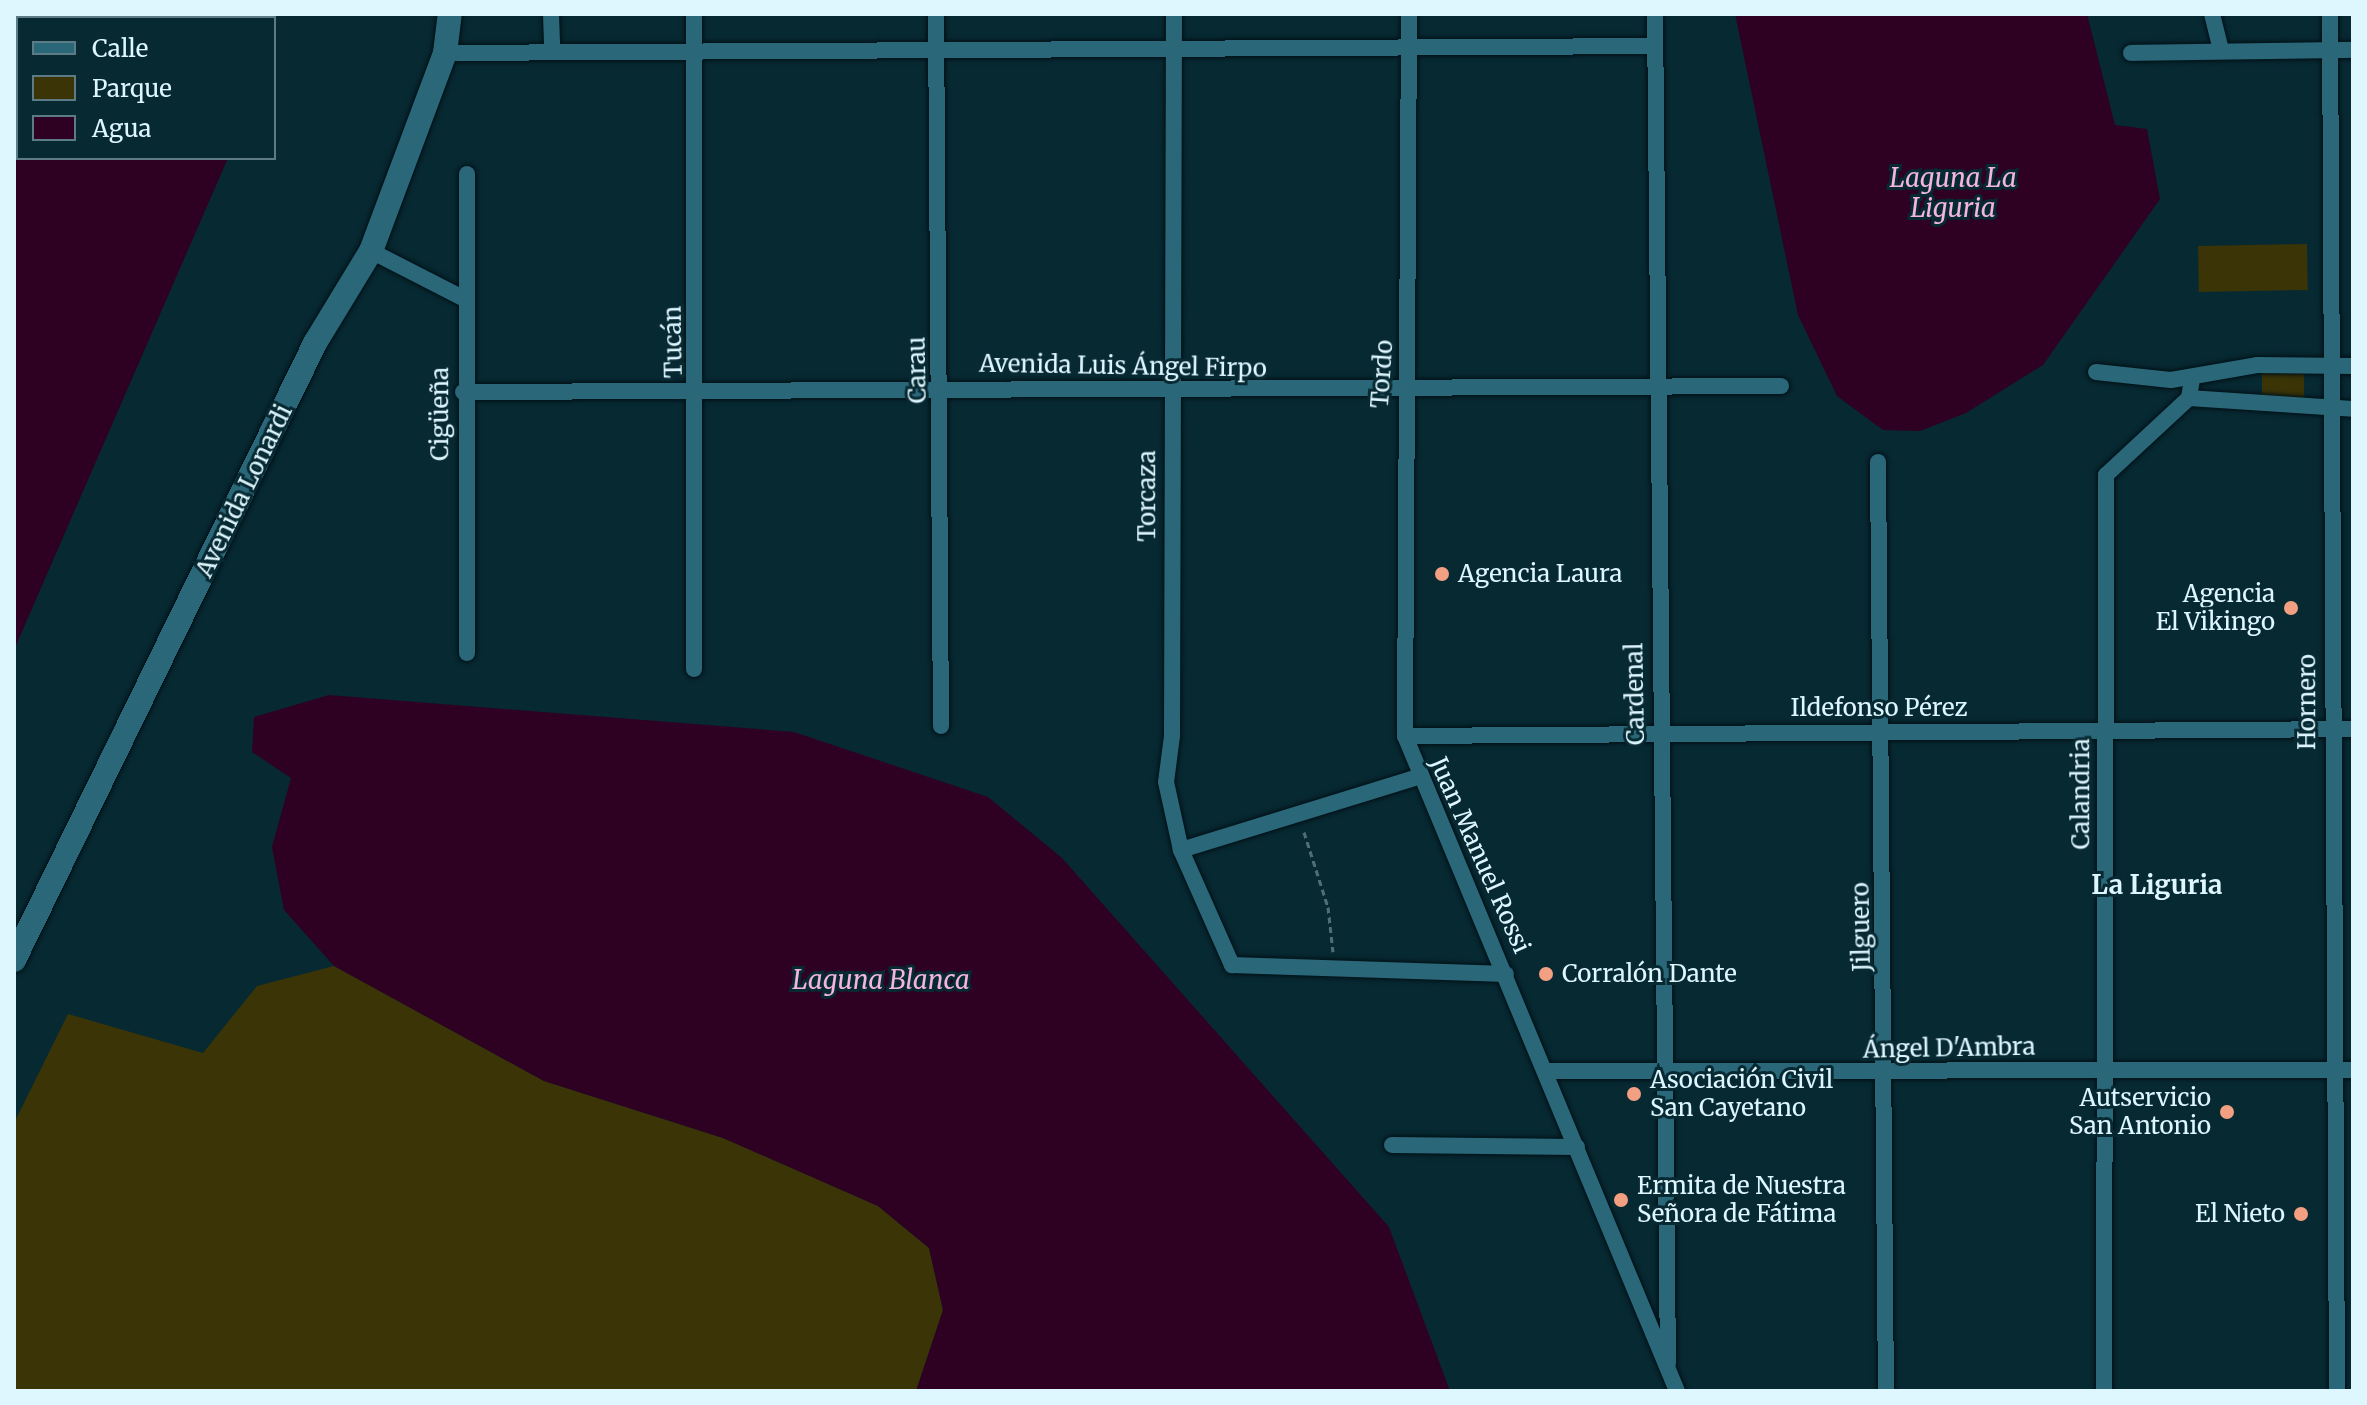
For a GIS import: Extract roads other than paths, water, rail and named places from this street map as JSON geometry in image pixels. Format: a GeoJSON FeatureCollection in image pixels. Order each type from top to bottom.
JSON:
{"type":"FeatureCollection","features":[{"type":"Feature","properties":{"kind":"street","name":"Avenida Lonardi"},"geometry":{"type":"LineString","coordinates":[[14,960],[315,343],[371,251],[445,53],[450,14]]}},
{"type":"Feature","properties":{"kind":"street"},"geometry":{"type":"LineString","coordinates":[[551,14],[552,50]]}},
{"type":"Feature","properties":{"kind":"street","name":"Tucán"},"geometry":{"type":"LineString","coordinates":[[694,14],[698,390],[694,669]]}},
{"type":"Feature","properties":{"kind":"street","name":"Carau"},"geometry":{"type":"LineString","coordinates":[[936,14],[941,726]]}},
{"type":"Feature","properties":{"kind":"street","name":"Torcaza"},"geometry":{"type":"LineString","coordinates":[[1174,14],[1170,391],[1172,736],[1166,782],[1181,850],[1232,965],[1506,974]]}},
{"type":"Feature","properties":{"kind":"street","name":"Tordo"},"geometry":{"type":"LineString","coordinates":[[1405,736],[1403,424],[1409,393],[1409,14]]}},
{"type":"Feature","properties":{"kind":"street","name":"Cardenal"},"geometry":{"type":"LineString","coordinates":[[1655,14],[1661,1070],[1668,1373]]}},
{"type":"Feature","properties":{"kind":"street"},"geometry":{"type":"LineString","coordinates":[[2212,14],[2221,50]]}},
{"type":"Feature","properties":{"kind":"street","name":"Hornero"},"geometry":{"type":"LineString","coordinates":[[2330,14],[2333,365],[2331,729],[2337,1391]]}},
{"type":"Feature","properties":{"kind":"street"},"geometry":{"type":"LineString","coordinates":[[445,53],[552,50],[936,54],[1655,46]]}},
{"type":"Feature","properties":{"kind":"street"},"geometry":{"type":"LineString","coordinates":[[2131,53],[2353,50]]}},
{"type":"Feature","properties":{"kind":"street","name":"Cigüeña"},"geometry":{"type":"LineString","coordinates":[[467,174],[463,298],[467,653]]}},
{"type":"Feature","properties":{"kind":"street"},"geometry":{"type":"LineString","coordinates":[[371,251],[463,298]]}},
{"type":"Feature","properties":{"kind":"street"},"geometry":{"type":"LineString","coordinates":[[2096,372],[2192,378],[2257,365],[2353,366]]}},
{"type":"Feature","properties":{"kind":"street"},"geometry":{"type":"LineString","coordinates":[[2192,378],[2189,398],[2353,409]]}},
{"type":"Feature","properties":{"kind":"street","name":"Avenida Luis Ángel Firpo"},"geometry":{"type":"LineString","coordinates":[[463,392],[941,388],[1409,393],[1781,386]]}},
{"type":"Feature","properties":{"kind":"street","name":"Calandria"},"geometry":{"type":"LineString","coordinates":[[2104,1391],[2106,475],[2189,398]]}},
{"type":"Feature","properties":{"kind":"street","name":"Jilguero"},"geometry":{"type":"LineString","coordinates":[[1878,462],[1887,1075],[1886,1391]]}},
{"type":"Feature","properties":{"kind":"street","name":"Ildefonso Pérez"},"geometry":{"type":"LineString","coordinates":[[1405,736],[2353,729]]}},
{"type":"Feature","properties":{"kind":"street","name":"Juan Manuel Rossi"},"geometry":{"type":"LineString","coordinates":[[1405,736],[1418,777],[1506,974],[1677,1391]]}},
{"type":"Feature","properties":{"kind":"street"},"geometry":{"type":"LineString","coordinates":[[1181,850],[1418,777]]}},
{"type":"Feature","properties":{"kind":"street","name":"Ángel D'Ambra"},"geometry":{"type":"LineString","coordinates":[[1546,1071],[1887,1075],[2107,1069],[2353,1070]]}},
{"type":"Feature","properties":{"kind":"street"},"geometry":{"type":"LineString","coordinates":[[1392,1145],[1577,1147]]}},
{"type":"Feature","properties":{"kind":"water"},"geometry":{"type":"Polygon","coordinates":[[[14,14],[274,14],[16,16],[16,160],[227,160],[14,650],[14,14]]]}},
{"type":"Feature","properties":{"kind":"water","name":"Laguna La Liguria"},"geometry":{"type":"Polygon","coordinates":[[[1735,14],[2087,14],[2115,125],[2147,129],[2160,199],[2043,365],[1966,413],[1920,431],[1883,430],[1837,396],[1798,315],[1735,14]]]}},
{"type":"Feature","properties":{"kind":"water","name":"Laguna Blanca"},"geometry":{"type":"Polygon","coordinates":[[[329,695],[794,732],[988,797],[1062,858],[1389,1227],[1450,1391],[916,1391],[943,1310],[929,1248],[878,1206],[723,1138],[544,1081],[334,966],[284,910],[272,847],[291,778],[252,752],[254,717],[329,695]]]}},
{"type":"Feature","properties":{"kind":"place","name":"Agencia Laura"},"geometry":{"type":"Point","coordinates":[1442,574]}},
{"type":"Feature","properties":{"kind":"place","name":"Agencia El Vikingo"},"geometry":{"type":"Point","coordinates":[2291,608]}},
{"type":"Feature","properties":{"kind":"place","name":"Corralón Dante"},"geometry":{"type":"Point","coordinates":[1546,974]}},
{"type":"Feature","properties":{"kind":"place","name":"Asociación Civil San Cayetano"},"geometry":{"type":"Point","coordinates":[1634,1094]}},
{"type":"Feature","properties":{"kind":"place","name":"Autservicio San Antonio"},"geometry":{"type":"Point","coordinates":[2227,1112]}},
{"type":"Feature","properties":{"kind":"place","name":"Ermita de Nuestra Señora de Fátima"},"geometry":{"type":"Point","coordinates":[1621,1200]}},
{"type":"Feature","properties":{"kind":"place","name":"El Nieto"},"geometry":{"type":"Point","coordinates":[2301,1214]}},
{"type":"Feature","properties":{"kind":"district","name":"La Liguria"},"geometry":{"type":"Point","coordinates":[2157,885]}}]}
